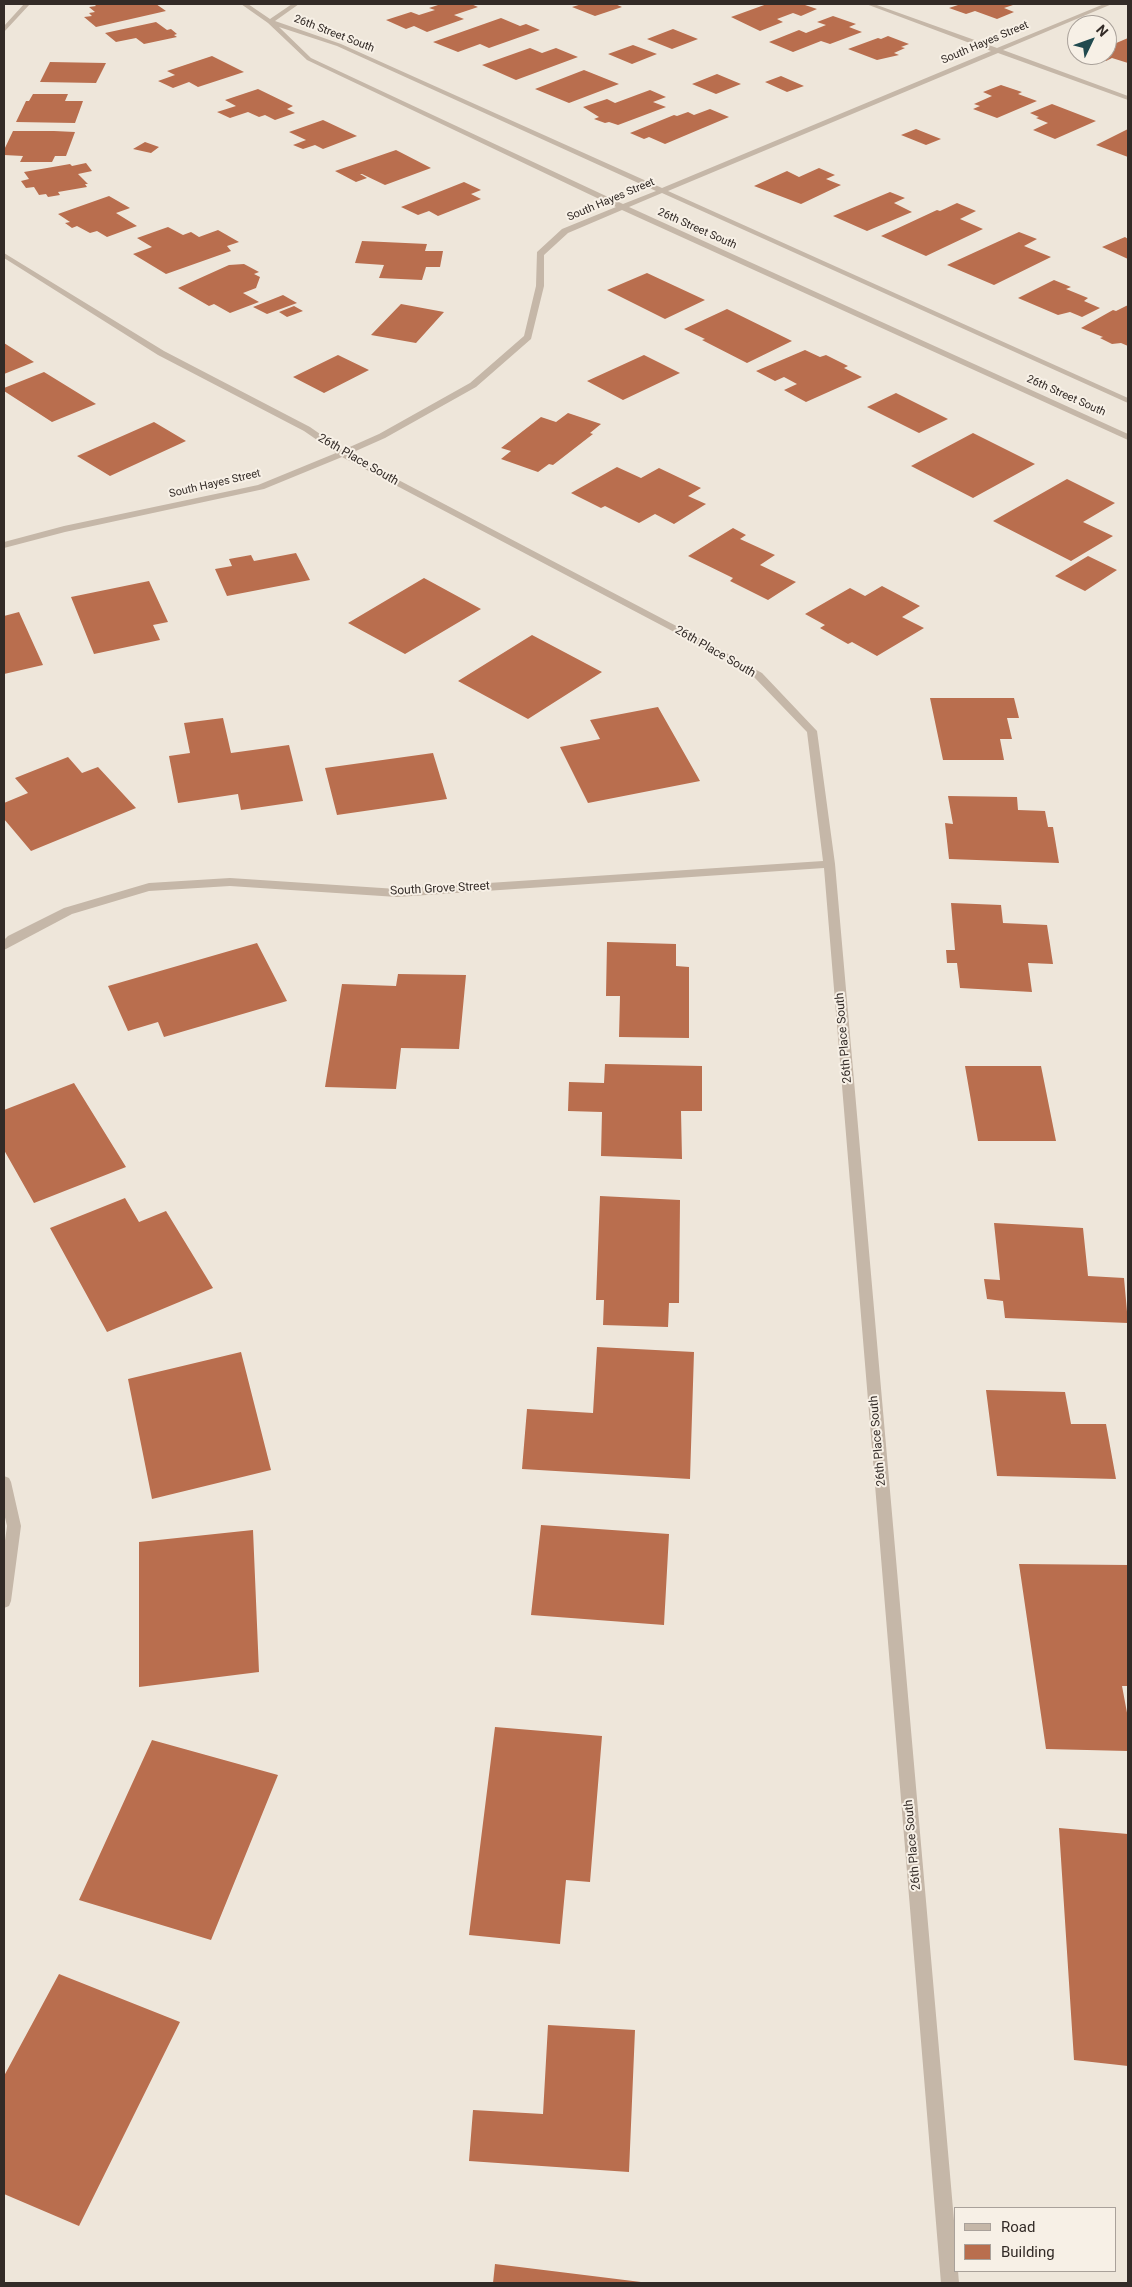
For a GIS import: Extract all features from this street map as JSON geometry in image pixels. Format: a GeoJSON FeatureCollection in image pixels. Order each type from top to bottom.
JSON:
{"type":"FeatureCollection","features":[{"type":"Feature","properties":{"kind":"street"},"geometry":{"type":"LineString","coordinates":[[4,30],[27,4]]}},
{"type":"Feature","properties":{"kind":"street","name":"26th Street South"},"geometry":{"type":"LineString","coordinates":[[244,4],[270,22],[308,59],[624,208],[1128,437]]}},
{"type":"Feature","properties":{"kind":"street"},"geometry":{"type":"LineString","coordinates":[[270,22],[296,4]]}},
{"type":"Feature","properties":{"kind":"street"},"geometry":{"type":"LineString","coordinates":[[869,4],[1128,98]]}},
{"type":"Feature","properties":{"kind":"street","name":"South Hayes Street"},"geometry":{"type":"LineString","coordinates":[[4,545],[64,529],[261,486],[343,454],[382,436],[473,386],[528,337],[540,286],[540,254],[565,231],[1109,4]]}},
{"type":"Feature","properties":{"kind":"street","name":"26th Street South"},"geometry":{"type":"LineString","coordinates":[[270,22],[339,45],[1128,401]]}},
{"type":"Feature","properties":{"kind":"street","name":"26th Place South"},"geometry":{"type":"LineString","coordinates":[[4,255],[161,353],[307,429],[343,454],[700,642],[758,675],[812,731],[829,864],[950,2283]]}},
{"type":"Feature","properties":{"kind":"street","name":"South Grove Street"},"geometry":{"type":"LineString","coordinates":[[4,946],[12,939],[68,911],[149,887],[230,882],[397,893],[829,864]]}},
{"type":"Feature","properties":{"kind":"street"},"geometry":{"type":"LineString","coordinates":[[4,1482],[14,1526],[4,1601]]}},
{"type":"Feature","properties":{"kind":"building"},"geometry":{"type":"Polygon","coordinates":[[[94,4],[156,4],[166,11],[96,27],[84,17],[92,16],[89,13],[95,12],[89,7],[96,6],[94,4]]]}},
{"type":"Feature","properties":{"kind":"building"},"geometry":{"type":"Polygon","coordinates":[[[441,4],[471,4],[478,7],[454,15],[464,19],[427,32],[414,26],[406,29],[386,20],[411,12],[419,15],[435,10],[429,8],[441,4]]]}},
{"type":"Feature","properties":{"kind":"building"},"geometry":{"type":"Polygon","coordinates":[[[582,4],[615,4],[622,7],[595,16],[572,7],[582,4]]]}},
{"type":"Feature","properties":{"kind":"building"},"geometry":{"type":"Polygon","coordinates":[[[767,4],[802,4],[817,9],[801,16],[793,13],[777,19],[783,22],[760,31],[731,17],[767,4]]]}},
{"type":"Feature","properties":{"kind":"building"},"geometry":{"type":"Polygon","coordinates":[[[961,4],[1016,4],[1004,8],[1014,12],[997,19],[975,11],[966,14],[949,8],[961,4]]]}},
{"type":"Feature","properties":{"kind":"building"},"geometry":{"type":"Polygon","coordinates":[[[833,16],[856,24],[849,27],[862,32],[830,44],[821,41],[793,52],[769,42],[799,30],[806,33],[826,25],[817,22],[833,16]]]}},
{"type":"Feature","properties":{"kind":"building"},"geometry":{"type":"Polygon","coordinates":[[[501,18],[520,26],[526,24],[540,30],[489,48],[480,44],[458,52],[433,42],[501,18]]]}},
{"type":"Feature","properties":{"kind":"building"},"geometry":{"type":"Polygon","coordinates":[[[156,22],[167,30],[171,29],[177,34],[174,35],[177,37],[144,44],[136,38],[116,42],[105,33],[156,22]]]}},
{"type":"Feature","properties":{"kind":"building"},"geometry":{"type":"Polygon","coordinates":[[[673,29],[698,39],[672,49],[647,39],[673,29]]]}},
{"type":"Feature","properties":{"kind":"building"},"geometry":{"type":"Polygon","coordinates":[[[888,36],[909,44],[901,47],[905,48],[894,53],[899,55],[877,60],[848,49],[878,38],[881,39],[888,36]]]}},
{"type":"Feature","properties":{"kind":"building"},"geometry":{"type":"Polygon","coordinates":[[[1128,38],[1128,63],[1117,60],[1117,43],[1128,38]]]}},
{"type":"Feature","properties":{"kind":"building"},"geometry":{"type":"Polygon","coordinates":[[[633,45],[657,54],[632,64],[608,54],[633,45]]]}},
{"type":"Feature","properties":{"kind":"building"},"geometry":{"type":"Polygon","coordinates":[[[530,48],[542,53],[556,48],[578,57],[516,80],[482,65],[530,48]]]}},
{"type":"Feature","properties":{"kind":"building"},"geometry":{"type":"Polygon","coordinates":[[[212,56],[244,72],[198,87],[189,82],[173,88],[158,81],[175,75],[167,71],[212,56]]]}},
{"type":"Feature","properties":{"kind":"building"},"geometry":{"type":"Polygon","coordinates":[[[50,62],[106,63],[96,83],[40,82],[50,62]]]}},
{"type":"Feature","properties":{"kind":"building"},"geometry":{"type":"Polygon","coordinates":[[[584,70],[619,84],[569,103],[535,89],[584,70]]]}},
{"type":"Feature","properties":{"kind":"building"},"geometry":{"type":"Polygon","coordinates":[[[717,74],[741,84],[716,94],[692,84],[717,74]]]}},
{"type":"Feature","properties":{"kind":"building"},"geometry":{"type":"Polygon","coordinates":[[[781,76],[804,86],[787,92],[765,82],[781,76]]]}},
{"type":"Feature","properties":{"kind":"building"},"geometry":{"type":"Polygon","coordinates":[[[1001,85],[1022,92],[1018,94],[1037,101],[997,118],[973,109],[980,106],[974,104],[992,96],[983,92],[1001,85]]]}},
{"type":"Feature","properties":{"kind":"building"},"geometry":{"type":"Polygon","coordinates":[[[258,89],[293,106],[287,109],[295,113],[275,120],[265,115],[259,117],[248,112],[230,118],[217,112],[236,106],[225,100],[258,89]]]}},
{"type":"Feature","properties":{"kind":"building"},"geometry":{"type":"Polygon","coordinates":[[[650,90],[666,97],[653,102],[666,107],[618,125],[594,119],[599,117],[583,107],[607,99],[615,103],[650,90]]]}},
{"type":"Feature","properties":{"kind":"building"},"geometry":{"type":"Polygon","coordinates":[[[33,94],[68,94],[65,101],[83,101],[75,123],[16,122],[26,101],[29,101],[33,94]]]}},
{"type":"Feature","properties":{"kind":"building"},"geometry":{"type":"Polygon","coordinates":[[[1052,104],[1096,121],[1055,139],[1033,130],[1048,123],[1030,113],[1052,104]]]}},
{"type":"Feature","properties":{"kind":"building"},"geometry":{"type":"Polygon","coordinates":[[[710,109],[729,117],[665,144],[649,137],[644,139],[630,133],[674,115],[677,116],[688,112],[694,115],[710,109]]]}},
{"type":"Feature","properties":{"kind":"building"},"geometry":{"type":"Polygon","coordinates":[[[323,120],[357,136],[323,149],[315,145],[303,149],[293,145],[306,140],[289,132],[323,120]]]}},
{"type":"Feature","properties":{"kind":"building"},"geometry":{"type":"Polygon","coordinates":[[[916,129],[941,139],[926,145],[901,135],[916,129]]]}},
{"type":"Feature","properties":{"kind":"building"},"geometry":{"type":"Polygon","coordinates":[[[1128,129],[1128,157],[1096,145],[1128,129]]]}},
{"type":"Feature","properties":{"kind":"building"},"geometry":{"type":"Polygon","coordinates":[[[13,131],[75,132],[66,156],[55,156],[52,162],[20,162],[23,156],[4,155],[4,150],[13,131]]]}},
{"type":"Feature","properties":{"kind":"building"},"geometry":{"type":"Polygon","coordinates":[[[145,142],[159,147],[151,153],[133,149],[145,142]]]}},
{"type":"Feature","properties":{"kind":"building"},"geometry":{"type":"Polygon","coordinates":[[[396,150],[431,168],[385,185],[362,174],[360,174],[367,178],[356,182],[335,171],[396,150]]]}},
{"type":"Feature","properties":{"kind":"building"},"geometry":{"type":"Polygon","coordinates":[[[86,163],[92,171],[78,174],[88,184],[85,184],[87,187],[58,192],[60,195],[48,197],[46,194],[39,195],[34,187],[26,188],[21,181],[29,179],[24,172],[86,163]]]}},
{"type":"Feature","properties":{"kind":"building"},"geometry":{"type":"Polygon","coordinates":[[[819,168],[835,175],[826,179],[841,185],[801,204],[754,186],[787,171],[799,177],[819,168]]]}},
{"type":"Feature","properties":{"kind":"building"},"geometry":{"type":"Polygon","coordinates":[[[464,182],[481,190],[471,194],[481,199],[438,216],[429,211],[418,215],[401,207],[464,182]]]}},
{"type":"Feature","properties":{"kind":"building"},"geometry":{"type":"Polygon","coordinates":[[[890,192],[905,198],[894,203],[912,212],[867,231],[833,216],[890,192]]]}},
{"type":"Feature","properties":{"kind":"building"},"geometry":{"type":"Polygon","coordinates":[[[109,196],[130,208],[116,213],[137,226],[107,237],[97,231],[90,233],[77,226],[72,228],[65,223],[70,222],[58,214],[109,196]]]}},
{"type":"Feature","properties":{"kind":"building"},"geometry":{"type":"Polygon","coordinates":[[[957,203],[976,211],[960,219],[983,229],[926,256],[881,236],[937,210],[940,211],[957,203]]]}},
{"type":"Feature","properties":{"kind":"building"},"geometry":{"type":"Polygon","coordinates":[[[168,227],[183,235],[191,232],[199,237],[218,230],[239,242],[227,246],[231,251],[166,274],[133,254],[152,247],[137,238],[168,227]]]}},
{"type":"Feature","properties":{"kind":"building"},"geometry":{"type":"Polygon","coordinates":[[[1019,232],[1037,239],[1024,246],[1051,257],[994,285],[947,265],[1019,232]]]}},
{"type":"Feature","properties":{"kind":"building"},"geometry":{"type":"Polygon","coordinates":[[[1125,237],[1128,239],[1128,259],[1102,247],[1125,237]]]}},
{"type":"Feature","properties":{"kind":"building"},"geometry":{"type":"Polygon","coordinates":[[[362,241],[427,244],[425,251],[443,251],[440,267],[426,267],[422,280],[379,278],[384,265],[355,263],[362,241]]]}},
{"type":"Feature","properties":{"kind":"building"},"geometry":{"type":"Polygon","coordinates":[[[244,264],[259,272],[254,274],[260,277],[256,288],[243,293],[259,302],[230,313],[214,304],[209,306],[178,288],[229,265],[244,264]]]}},
{"type":"Feature","properties":{"kind":"building"},"geometry":{"type":"Polygon","coordinates":[[[647,273],[705,300],[665,319],[607,290],[647,273]]]}},
{"type":"Feature","properties":{"kind":"building"},"geometry":{"type":"Polygon","coordinates":[[[1054,280],[1071,287],[1066,289],[1088,298],[1084,301],[1100,308],[1082,317],[1070,312],[1058,315],[1018,298],[1054,280]]]}},
{"type":"Feature","properties":{"kind":"building"},"geometry":{"type":"Polygon","coordinates":[[[283,295],[297,303],[267,314],[253,307],[283,295]]]}},
{"type":"Feature","properties":{"kind":"building"},"geometry":{"type":"Polygon","coordinates":[[[401,304],[444,312],[416,343],[371,335],[401,304]]]}},
{"type":"Feature","properties":{"kind":"building"},"geometry":{"type":"Polygon","coordinates":[[[1128,305],[1128,346],[1121,343],[1112,344],[1100,338],[1103,337],[1081,328],[1113,310],[1116,311],[1128,305]]]}},
{"type":"Feature","properties":{"kind":"building"},"geometry":{"type":"Polygon","coordinates":[[[294,306],[303,311],[287,317],[279,312],[294,306]]]}},
{"type":"Feature","properties":{"kind":"building"},"geometry":{"type":"Polygon","coordinates":[[[727,309],[792,341],[747,363],[684,329],[727,309]]]}},
{"type":"Feature","properties":{"kind":"building"},"geometry":{"type":"Polygon","coordinates":[[[4,343],[34,362],[4,374],[4,343]]]}},
{"type":"Feature","properties":{"kind":"building"},"geometry":{"type":"Polygon","coordinates":[[[805,350],[820,357],[826,355],[848,366],[844,368],[862,377],[806,402],[784,390],[797,384],[784,377],[775,381],[756,371],[805,350]]]}},
{"type":"Feature","properties":{"kind":"building"},"geometry":{"type":"Polygon","coordinates":[[[338,355],[369,370],[324,393],[293,377],[338,355]]]}},
{"type":"Feature","properties":{"kind":"building"},"geometry":{"type":"Polygon","coordinates":[[[644,355],[680,373],[623,400],[587,381],[644,355]]]}},
{"type":"Feature","properties":{"kind":"building"},"geometry":{"type":"Polygon","coordinates":[[[44,372],[96,404],[52,422],[4,391],[4,388],[44,372]]]}},
{"type":"Feature","properties":{"kind":"building"},"geometry":{"type":"Polygon","coordinates":[[[896,393],[948,419],[919,433],[867,407],[896,393]]]}},
{"type":"Feature","properties":{"kind":"building"},"geometry":{"type":"Polygon","coordinates":[[[568,413],[601,424],[590,433],[593,434],[553,465],[549,464],[538,472],[501,459],[511,451],[501,448],[541,417],[556,422],[568,413]]]}},
{"type":"Feature","properties":{"kind":"building"},"geometry":{"type":"Polygon","coordinates":[[[154,422],[186,441],[110,476],[77,456],[154,422]]]}},
{"type":"Feature","properties":{"kind":"building"},"geometry":{"type":"Polygon","coordinates":[[[973,433],[1035,464],[973,498],[911,466],[973,433]]]}},
{"type":"Feature","properties":{"kind":"building"},"geometry":{"type":"Polygon","coordinates":[[[617,467],[641,478],[659,468],[701,488],[688,496],[706,504],[674,524],[655,514],[639,523],[605,506],[601,508],[571,493],[617,467]]]}},
{"type":"Feature","properties":{"kind":"building"},"geometry":{"type":"Polygon","coordinates":[[[1067,479],[1115,503],[1083,522],[1113,536],[1071,561],[993,521],[1067,479]]]}},
{"type":"Feature","properties":{"kind":"building"},"geometry":{"type":"Polygon","coordinates":[[[733,528],[746,535],[740,539],[775,555],[760,565],[796,582],[768,600],[730,581],[733,578],[688,556],[733,528]]]}},
{"type":"Feature","properties":{"kind":"building"},"geometry":{"type":"Polygon","coordinates":[[[296,553],[310,580],[227,596],[215,569],[232,566],[229,559],[251,555],[254,561],[296,553]]]}},
{"type":"Feature","properties":{"kind":"building"},"geometry":{"type":"Polygon","coordinates":[[[1088,556],[1117,570],[1085,591],[1055,576],[1088,556]]]}},
{"type":"Feature","properties":{"kind":"building"},"geometry":{"type":"Polygon","coordinates":[[[424,578],[481,609],[405,654],[348,623],[424,578]]]}},
{"type":"Feature","properties":{"kind":"building"},"geometry":{"type":"Polygon","coordinates":[[[149,581],[168,622],[153,625],[160,640],[94,654],[71,597],[149,581]]]}},
{"type":"Feature","properties":{"kind":"building"},"geometry":{"type":"Polygon","coordinates":[[[882,586],[920,606],[902,617],[924,628],[877,656],[852,642],[848,644],[820,628],[825,625],[805,614],[850,588],[865,596],[882,586]]]}},
{"type":"Feature","properties":{"kind":"building"},"geometry":{"type":"Polygon","coordinates":[[[19,612],[43,665],[4,674],[4,616],[19,612]]]}},
{"type":"Feature","properties":{"kind":"building"},"geometry":{"type":"Polygon","coordinates":[[[532,635],[602,672],[528,719],[458,681],[532,635]]]}},
{"type":"Feature","properties":{"kind":"building"},"geometry":{"type":"Polygon","coordinates":[[[930,698],[1014,698],[1019,718],[1007,718],[1012,739],[1000,739],[1004,760],[943,760],[930,698]]]}},
{"type":"Feature","properties":{"kind":"building"},"geometry":{"type":"Polygon","coordinates":[[[658,707],[700,781],[588,803],[560,747],[600,739],[590,720],[658,707]]]}},
{"type":"Feature","properties":{"kind":"building"},"geometry":{"type":"Polygon","coordinates":[[[223,718],[231,753],[289,745],[303,801],[241,810],[238,794],[178,803],[169,756],[190,753],[184,723],[223,718]]]}},
{"type":"Feature","properties":{"kind":"building"},"geometry":{"type":"Polygon","coordinates":[[[433,753],[447,799],[337,815],[325,768],[433,753]]]}},
{"type":"Feature","properties":{"kind":"building"},"geometry":{"type":"Polygon","coordinates":[[[68,757],[82,773],[98,767],[136,808],[31,851],[4,819],[4,803],[28,793],[15,778],[68,757]]]}},
{"type":"Feature","properties":{"kind":"building"},"geometry":{"type":"Polygon","coordinates":[[[948,796],[1017,797],[1018,810],[1045,811],[1048,827],[1053,827],[1059,863],[949,859],[945,823],[953,824],[948,796]]]}},
{"type":"Feature","properties":{"kind":"building"},"geometry":{"type":"Polygon","coordinates":[[[951,903],[1001,905],[1003,923],[1047,925],[1053,964],[1028,963],[1032,992],[960,988],[957,963],[947,963],[946,950],[955,950],[951,903]]]}},
{"type":"Feature","properties":{"kind":"building"},"geometry":{"type":"Polygon","coordinates":[[[607,942],[676,944],[676,966],[689,967],[689,1038],[619,1037],[620,996],[606,996],[607,942]]]}},
{"type":"Feature","properties":{"kind":"building"},"geometry":{"type":"Polygon","coordinates":[[[257,943],[287,1001],[164,1037],[158,1022],[128,1031],[108,986],[257,943]]]}},
{"type":"Feature","properties":{"kind":"building"},"geometry":{"type":"Polygon","coordinates":[[[398,974],[466,975],[459,1049],[401,1048],[396,1089],[325,1087],[342,984],[396,986],[398,974]]]}},
{"type":"Feature","properties":{"kind":"building"},"geometry":{"type":"Polygon","coordinates":[[[605,1064],[702,1066],[702,1111],[681,1111],[682,1159],[601,1156],[602,1112],[568,1111],[569,1082],[604,1083],[605,1064]]]}},
{"type":"Feature","properties":{"kind":"building"},"geometry":{"type":"Polygon","coordinates":[[[965,1066],[1041,1066],[1056,1141],[978,1141],[965,1066]]]}},
{"type":"Feature","properties":{"kind":"building"},"geometry":{"type":"Polygon","coordinates":[[[74,1083],[126,1167],[34,1203],[4,1150],[4,1110],[74,1083]]]}},
{"type":"Feature","properties":{"kind":"building"},"geometry":{"type":"Polygon","coordinates":[[[600,1196],[680,1200],[679,1303],[669,1303],[668,1327],[603,1325],[604,1300],[596,1300],[600,1196]]]}},
{"type":"Feature","properties":{"kind":"building"},"geometry":{"type":"Polygon","coordinates":[[[125,1198],[139,1222],[166,1211],[213,1288],[107,1332],[50,1228],[125,1198]]]}},
{"type":"Feature","properties":{"kind":"building"},"geometry":{"type":"Polygon","coordinates":[[[994,1223],[1083,1228],[1088,1276],[1124,1278],[1128,1323],[1005,1318],[1003,1301],[987,1299],[984,1279],[1000,1280],[994,1223]]]}},
{"type":"Feature","properties":{"kind":"building"},"geometry":{"type":"Polygon","coordinates":[[[597,1347],[694,1352],[690,1479],[522,1469],[527,1409],[593,1413],[597,1347]]]}},
{"type":"Feature","properties":{"kind":"building"},"geometry":{"type":"Polygon","coordinates":[[[241,1352],[271,1470],[152,1499],[128,1379],[241,1352]]]}},
{"type":"Feature","properties":{"kind":"building"},"geometry":{"type":"Polygon","coordinates":[[[986,1390],[1065,1392],[1071,1424],[1106,1424],[1116,1479],[997,1476],[986,1390]]]}},
{"type":"Feature","properties":{"kind":"building"},"geometry":{"type":"Polygon","coordinates":[[[541,1525],[669,1534],[664,1625],[531,1615],[541,1525]]]}},
{"type":"Feature","properties":{"kind":"building"},"geometry":{"type":"Polygon","coordinates":[[[253,1530],[259,1672],[139,1687],[139,1542],[253,1530]]]}},
{"type":"Feature","properties":{"kind":"building"},"geometry":{"type":"Polygon","coordinates":[[[1019,1564],[1128,1565],[1128,1686],[1122,1686],[1128,1718],[1128,1751],[1046,1749],[1019,1564]]]}},
{"type":"Feature","properties":{"kind":"building"},"geometry":{"type":"Polygon","coordinates":[[[495,1727],[602,1736],[590,1882],[566,1880],[560,1944],[469,1935],[495,1727]]]}},
{"type":"Feature","properties":{"kind":"building"},"geometry":{"type":"Polygon","coordinates":[[[152,1740],[278,1775],[211,1940],[79,1900],[152,1740]]]}},
{"type":"Feature","properties":{"kind":"building"},"geometry":{"type":"Polygon","coordinates":[[[1059,1828],[1128,1834],[1128,2066],[1074,2060],[1059,1828]]]}},
{"type":"Feature","properties":{"kind":"building"},"geometry":{"type":"Polygon","coordinates":[[[59,1974],[180,2022],[79,2226],[4,2194],[4,2076],[59,1974]]]}},
{"type":"Feature","properties":{"kind":"building"},"geometry":{"type":"Polygon","coordinates":[[[548,2025],[635,2030],[629,2172],[469,2161],[473,2110],[543,2114],[548,2025]]]}},
{"type":"Feature","properties":{"kind":"building"},"geometry":{"type":"Polygon","coordinates":[[[495,2264],[641,2282],[493,2283],[495,2264]]]}}]}
